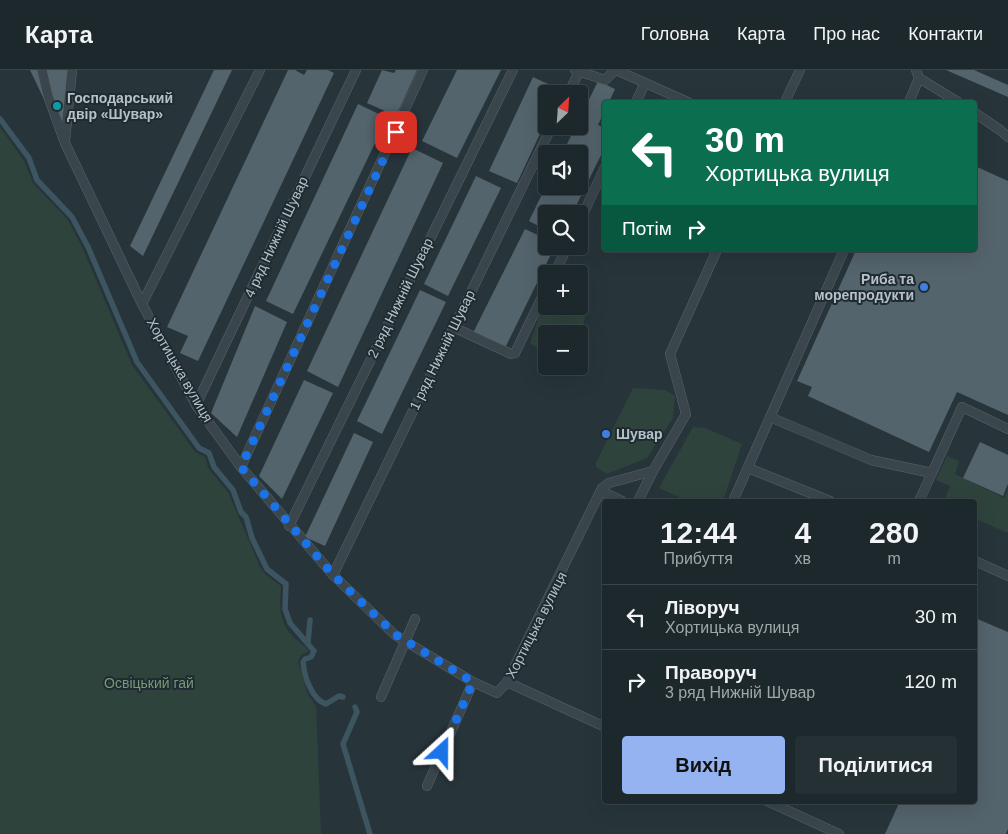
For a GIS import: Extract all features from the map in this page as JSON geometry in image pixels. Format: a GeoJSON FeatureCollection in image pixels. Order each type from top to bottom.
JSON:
{"type":"FeatureCollection","features":[{"type":"Feature","properties":{"kind":"lane","name":"Хортицька вулиця"},"geometry":{"type":"LineString","coordinates":[[42,70],[48,96],[65,143],[142,304],[196,405],[241,467],[289,526],[333,575],[396,635],[473,682],[497,693],[508,682],[601,491]]}},
{"type":"Feature","properties":{"kind":"lane"},"geometry":{"type":"LineString","coordinates":[[65,143],[72,70]]}},
{"type":"Feature","properties":{"kind":"lane"},"geometry":{"type":"LineString","coordinates":[[142,304],[260,70]]}},
{"type":"Feature","properties":{"kind":"lane"},"geometry":{"type":"LineString","coordinates":[[344,70],[354,73]]}},
{"type":"Feature","properties":{"kind":"lane"},"geometry":{"type":"LineString","coordinates":[[241,467],[423,70]]}},
{"type":"Feature","properties":{"kind":"lane","name":"2 ряд Нижній Шувар"},"geometry":{"type":"LineString","coordinates":[[289,526],[513,70]]}},
{"type":"Feature","properties":{"kind":"lane"},"geometry":{"type":"LineString","coordinates":[[572,85],[577,71],[605,80],[615,70],[684,100]]}},
{"type":"Feature","properties":{"kind":"lane"},"geometry":{"type":"LineString","coordinates":[[786,100],[800,70]]}},
{"type":"Feature","properties":{"kind":"lane","name":"4 ряд Нижній Шувар"},"geometry":{"type":"LineString","coordinates":[[196,405],[354,73]]}},
{"type":"Feature","properties":{"kind":"lane"},"geometry":{"type":"LineString","coordinates":[[910,100],[918,74],[955,100]]}},
{"type":"Feature","properties":{"kind":"lane"},"geometry":{"type":"LineString","coordinates":[[637,100],[645,82]]}},
{"type":"Feature","properties":{"kind":"lane"},"geometry":{"type":"LineString","coordinates":[[977,115],[1008,137]]}},
{"type":"Feature","properties":{"kind":"lane","name":"1 ряд Нижній Шувар"},"geometry":{"type":"LineString","coordinates":[[333,575],[548,135]]}},
{"type":"Feature","properties":{"kind":"lane"},"geometry":{"type":"LineString","coordinates":[[587,205],[602,173]]}},
{"type":"Feature","properties":{"kind":"lane"},"geometry":{"type":"LineString","coordinates":[[639,499],[652,471],[686,414],[670,354],[717,252]]}},
{"type":"Feature","properties":{"kind":"lane"},"geometry":{"type":"LineString","coordinates":[[734,499],[843,252]]}},
{"type":"Feature","properties":{"kind":"lane"},"geometry":{"type":"LineString","coordinates":[[453,327],[511,354],[515,353],[538,306]]}},
{"type":"Feature","properties":{"kind":"lane"},"geometry":{"type":"LineString","coordinates":[[920,499],[962,408],[1008,429]]}},
{"type":"Feature","properties":{"kind":"lane"},"geometry":{"type":"LineString","coordinates":[[770,417],[871,460],[932,474]]}},
{"type":"Feature","properties":{"kind":"lane"},"geometry":{"type":"LineString","coordinates":[[748,468],[825,499]]}},
{"type":"Feature","properties":{"kind":"lane"},"geometry":{"type":"LineString","coordinates":[[618,499],[601,491],[609,483],[652,471]]}},
{"type":"Feature","properties":{"kind":"lane"},"geometry":{"type":"LineString","coordinates":[[977,562],[1008,576]]}},
{"type":"Feature","properties":{"kind":"lane"},"geometry":{"type":"LineString","coordinates":[[381,697],[416,619]]}},
{"type":"Feature","properties":{"kind":"lane"},"geometry":{"type":"LineString","coordinates":[[427,786],[473,682]]}},
{"type":"Feature","properties":{"kind":"lane"},"geometry":{"type":"LineString","coordinates":[[508,682],[602,726]]}},
{"type":"Feature","properties":{"kind":"lane"},"geometry":{"type":"LineString","coordinates":[[774,804],[839,834]]}},
{"type":"Feature","properties":{"kind":"green space","name":"Освіцький гай"},"geometry":{"type":"Polygon","coordinates":[[[0,127],[24,161],[33,183],[68,220],[83,249],[132,365],[195,452],[205,457],[208,468],[228,492],[261,569],[281,586],[280,607],[285,626],[294,638],[309,651],[301,655],[298,662],[308,695],[316,706],[321,834],[0,834],[0,127]]]}},
{"type":"Feature","properties":{"kind":"green space"},"geometry":{"type":"Polygon","coordinates":[[[585,315],[583,325],[538,325],[538,348],[530,344],[539,316],[585,315]]]}},
{"type":"Feature","properties":{"kind":"green space"},"geometry":{"type":"Polygon","coordinates":[[[633,388],[665,390],[675,396],[673,418],[647,458],[607,474],[596,467],[596,463],[633,388]]]}},
{"type":"Feature","properties":{"kind":"green space"},"geometry":{"type":"Polygon","coordinates":[[[693,427],[705,428],[742,444],[724,499],[683,499],[659,488],[693,427]]]}},
{"type":"Feature","properties":{"kind":"green space"},"geometry":{"type":"Polygon","coordinates":[[[947,456],[959,461],[955,474],[1004,498],[1008,489],[1008,533],[978,520],[977,522],[977,499],[945,499],[950,486],[936,480],[947,456]]]}},
{"type":"Feature","properties":{"kind":"building","name":"Господарський двір «Шувар»"},"geometry":{"type":"Polygon","coordinates":[[[30,70],[68,70],[65,143],[30,70]]]}},
{"type":"Feature","properties":{"kind":"building"},"geometry":{"type":"Polygon","coordinates":[[[214,70],[232,70],[143,256],[130,246],[214,70]]]}},
{"type":"Feature","properties":{"kind":"building"},"geometry":{"type":"Polygon","coordinates":[[[288,70],[295,70],[304,75],[307,70],[328,70],[334,73],[198,361],[180,353],[188,336],[167,327],[288,70]]]}},
{"type":"Feature","properties":{"kind":"building"},"geometry":{"type":"Polygon","coordinates":[[[382,70],[394,73],[396,70],[417,70],[396,116],[367,103],[382,70]]]}},
{"type":"Feature","properties":{"kind":"building"},"geometry":{"type":"Polygon","coordinates":[[[457,70],[501,70],[457,158],[422,141],[457,70]]]}},
{"type":"Feature","properties":{"kind":"building"},"geometry":{"type":"Polygon","coordinates":[[[946,70],[974,70],[1008,85],[1008,97],[946,70]]]}},
{"type":"Feature","properties":{"kind":"building"},"geometry":{"type":"Polygon","coordinates":[[[533,77],[550,85],[538,85],[539,135],[517,183],[489,171],[533,77]]]}},
{"type":"Feature","properties":{"kind":"building"},"geometry":{"type":"Polygon","coordinates":[[[598,81],[615,89],[610,100],[602,100],[602,116],[598,125],[602,127],[602,153],[588,182],[588,145],[566,145],[572,135],[588,135],[588,102],[598,81]]]}},
{"type":"Feature","properties":{"kind":"building"},"geometry":{"type":"Polygon","coordinates":[[[358,104],[387,118],[293,314],[266,301],[358,104]]]}},
{"type":"Feature","properties":{"kind":"building"},"geometry":{"type":"Polygon","coordinates":[[[412,148],[443,163],[338,387],[307,371],[412,148]]]}},
{"type":"Feature","properties":{"kind":"building","name":"Риба та морепродукти"},"geometry":{"type":"Polygon","coordinates":[[[977,167],[1008,181],[1008,415],[957,392],[929,452],[808,396],[812,387],[797,381],[855,252],[977,252],[977,167]]]}},
{"type":"Feature","properties":{"kind":"building"},"geometry":{"type":"Polygon","coordinates":[[[476,176],[501,188],[448,296],[424,284],[476,176]]]}},
{"type":"Feature","properties":{"kind":"building"},"geometry":{"type":"Polygon","coordinates":[[[542,195],[581,195],[576,205],[538,205],[538,226],[529,221],[542,195]]]}},
{"type":"Feature","properties":{"kind":"building"},"geometry":{"type":"Polygon","coordinates":[[[525,229],[538,235],[538,255],[551,255],[546,265],[538,265],[538,281],[505,348],[473,333],[525,229]]]}},
{"type":"Feature","properties":{"kind":"building"},"geometry":{"type":"Polygon","coordinates":[[[420,290],[446,302],[382,434],[357,421],[420,290]]]}},
{"type":"Feature","properties":{"kind":"building"},"geometry":{"type":"Polygon","coordinates":[[[255,306],[287,322],[237,437],[211,413],[255,306]]]}},
{"type":"Feature","properties":{"kind":"building"},"geometry":{"type":"Polygon","coordinates":[[[304,380],[333,393],[282,499],[259,476],[304,380]]]}},
{"type":"Feature","properties":{"kind":"building"},"geometry":{"type":"Polygon","coordinates":[[[354,433],[373,442],[325,546],[305,537],[354,433]]]}},
{"type":"Feature","properties":{"kind":"building"},"geometry":{"type":"Polygon","coordinates":[[[980,442],[1008,455],[1008,484],[1003,496],[963,478],[980,442]]]}},
{"type":"Feature","properties":{"kind":"building"},"geometry":{"type":"Polygon","coordinates":[[[977,619],[1008,632],[1008,829],[1006,834],[885,834],[899,804],[977,804],[977,619]]]}},
{"type":"Feature","properties":{"kind":"waterway"},"geometry":{"type":"LineString","coordinates":[[0,119],[29,158],[37,180],[72,217],[88,247],[137,362],[199,448],[209,453],[214,467],[233,490],[241,512],[246,517],[252,538],[267,569],[286,584],[285,609],[290,623],[314,651],[311,657],[303,662],[305,674],[313,693],[321,702],[326,704],[339,696],[343,697]]}},
{"type":"Feature","properties":{"kind":"waterway"},"geometry":{"type":"LineString","coordinates":[[308,642],[310,620]]}},
{"type":"Feature","properties":{"kind":"waterway"},"geometry":{"type":"LineString","coordinates":[[355,707],[357,712],[343,744],[370,834]]}},
{"type":"Feature","properties":{"kind":"place","name":"Господарський двір «Шувар»"},"geometry":{"type":"Point","coordinates":[57,106]}},
{"type":"Feature","properties":{"kind":"place","name":"Риба та морепродукти"},"geometry":{"type":"Point","coordinates":[924,287]}},
{"type":"Feature","properties":{"kind":"place","name":"Шувар"},"geometry":{"type":"Point","coordinates":[606,434]}},
{"type":"Feature","properties":{"kind":"route"},"geometry":{"type":"LineString","coordinates":[[396,132],[241,467],[289,526],[333,575],[396,635],[473,682],[442,752]]}}]}
